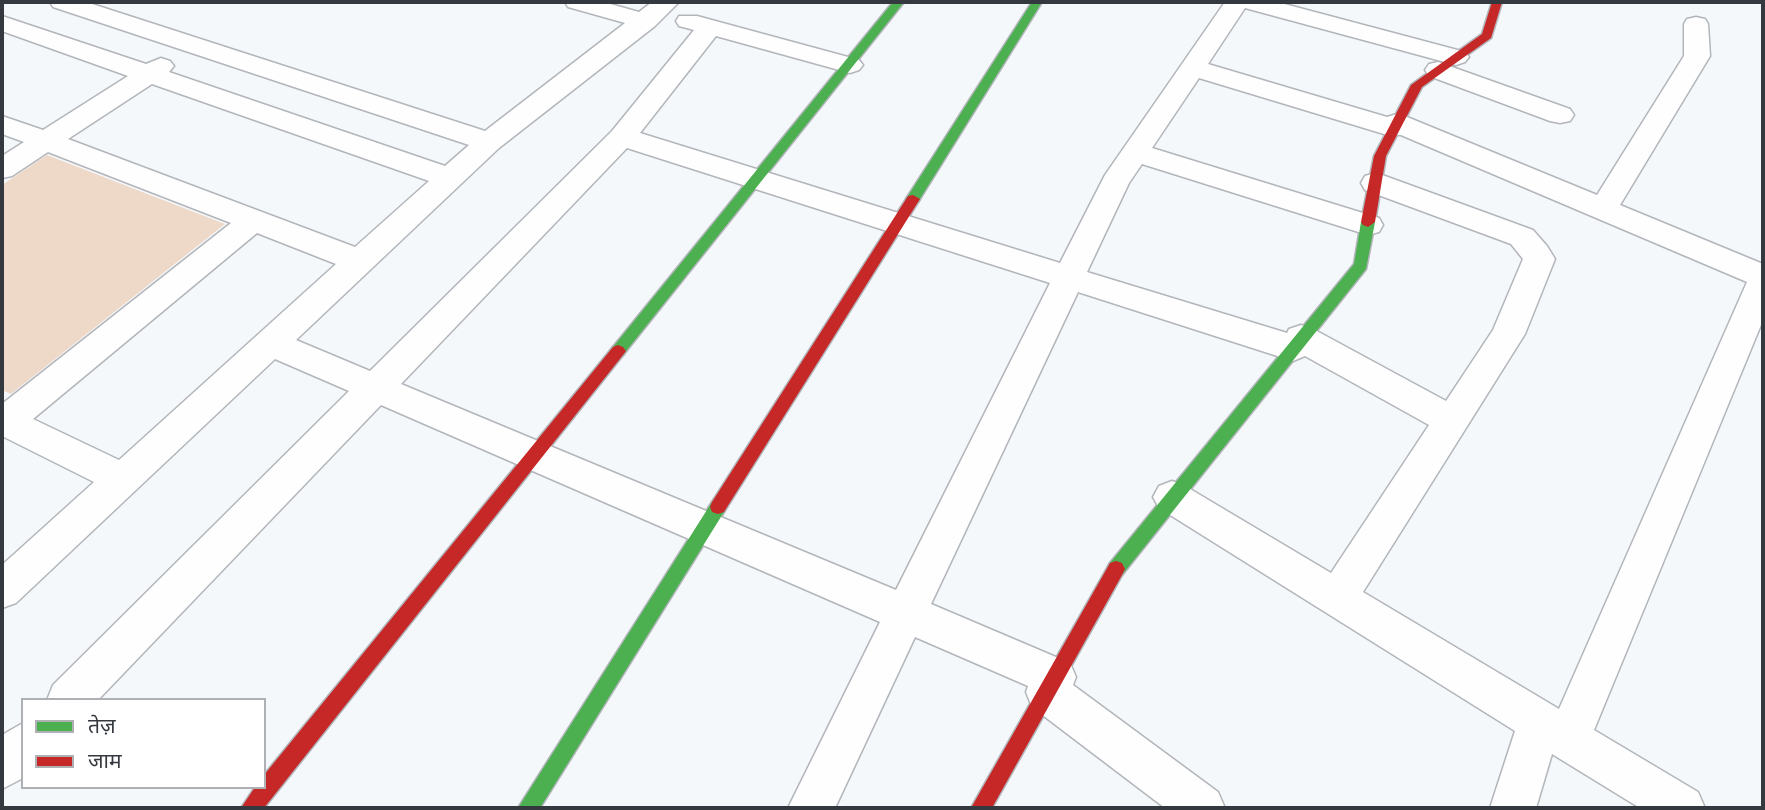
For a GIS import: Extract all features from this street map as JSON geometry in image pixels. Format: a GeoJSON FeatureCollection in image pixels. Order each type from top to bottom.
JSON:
{"type":"FeatureCollection","features":[{"type":"Feature","properties":{"kind":"street"},"geometry":{"type":"LineString","coordinates":[[62,2],[489,142]]}},
{"type":"Feature","properties":{"kind":"street"},"geometry":{"type":"LineString","coordinates":[[577,2],[656,12],[850,65]]}},
{"type":"Feature","properties":{"kind":"street"},"geometry":{"type":"LineString","coordinates":[[251,808],[899,2]]}},
{"type":"Feature","properties":{"kind":"street"},"geometry":{"type":"LineString","coordinates":[[527,808],[1037,2]]}},
{"type":"Feature","properties":{"kind":"street"},"geometry":{"type":"LineString","coordinates":[[811,808],[1115,183],[1237,2]]}},
{"type":"Feature","properties":{"kind":"street"},"geometry":{"type":"LineString","coordinates":[[1250,2],[1447,64],[1560,116]]}},
{"type":"Feature","properties":{"kind":"street"},"geometry":{"type":"LineString","coordinates":[[981,808],[1122,559],[1361,265],[1380,156],[1417,85],[1487,36],[1497,2]]}},
{"type":"Feature","properties":{"kind":"street"},"geometry":{"type":"LineString","coordinates":[[2,590],[489,142],[656,12]]}},
{"type":"Feature","properties":{"kind":"street"},"geometry":{"type":"LineString","coordinates":[[2,23],[450,178]]}},
{"type":"Feature","properties":{"kind":"street"},"geometry":{"type":"LineString","coordinates":[[1603,209],[1697,56],[1696,23]]}},
{"type":"Feature","properties":{"kind":"street"},"geometry":{"type":"LineString","coordinates":[[70,698],[622,137],[710,27]]}},
{"type":"Feature","properties":{"kind":"street"},"geometry":{"type":"LineString","coordinates":[[2,169],[193,45]]}},
{"type":"Feature","properties":{"kind":"street"},"geometry":{"type":"LineString","coordinates":[[1192,68],[1396,126],[1763,276]]}},
{"type":"Feature","properties":{"kind":"street"},"geometry":{"type":"LineString","coordinates":[[2,124],[360,261]]}},
{"type":"Feature","properties":{"kind":"street"},"geometry":{"type":"LineString","coordinates":[[622,137],[1069,277],[1297,343],[1452,421]]}},
{"type":"Feature","properties":{"kind":"street"},"geometry":{"type":"LineString","coordinates":[[1135,152],[1368,225]]}},
{"type":"Feature","properties":{"kind":"street"},"geometry":{"type":"LineString","coordinates":[[1337,598],[1508,334],[1539,259],[1532,246],[1522,237],[1375,183]]}},
{"type":"Feature","properties":{"kind":"street"},"geometry":{"type":"LineString","coordinates":[[122,479],[3,420],[254,220]]}},
{"type":"Feature","properties":{"kind":"street"},"geometry":{"type":"LineString","coordinates":[[1513,808],[1554,730],[1763,282]]}},
{"type":"Feature","properties":{"kind":"street"},"geometry":{"type":"LineString","coordinates":[[270,343],[906,613],[1051,685],[1202,808]]}},
{"type":"Feature","properties":{"kind":"street"},"geometry":{"type":"LineString","coordinates":[[1172,497],[1682,808]]}},
{"type":"Feature","properties":{"kind":"street"},"geometry":{"type":"LineString","coordinates":[[2,767],[21,747]]}},
{"type":"Feature","properties":{"kind":"shaded area"},"geometry":{"type":"Polygon","coordinates":[[[47,155],[225,224],[11,394],[2,390],[2,185],[47,155]]]}},
{"type":"Feature","properties":{"kind":"traffic: fast"},"geometry":{"type":"LineString","coordinates":[[618,351],[899,2]]}},
{"type":"Feature","properties":{"kind":"traffic: fast"},"geometry":{"type":"LineString","coordinates":[[913,199],[1037,2]]}},
{"type":"Feature","properties":{"kind":"traffic: fast"},"geometry":{"type":"LineString","coordinates":[[1116,569],[1361,265],[1368,222]]}},
{"type":"Feature","properties":{"kind":"traffic: fast"},"geometry":{"type":"LineString","coordinates":[[528,808],[718,507]]}},
{"type":"Feature","properties":{"kind":"traffic: jam"},"geometry":{"type":"LineString","coordinates":[[1368,222],[1380,156],[1417,85],[1487,36],[1497,2]]}},
{"type":"Feature","properties":{"kind":"traffic: jam"},"geometry":{"type":"LineString","coordinates":[[718,507],[913,199]]}},
{"type":"Feature","properties":{"kind":"traffic: jam"},"geometry":{"type":"LineString","coordinates":[[251,808],[618,351]]}},
{"type":"Feature","properties":{"kind":"traffic: jam"},"geometry":{"type":"LineString","coordinates":[[981,808],[1116,569]]}}]}
